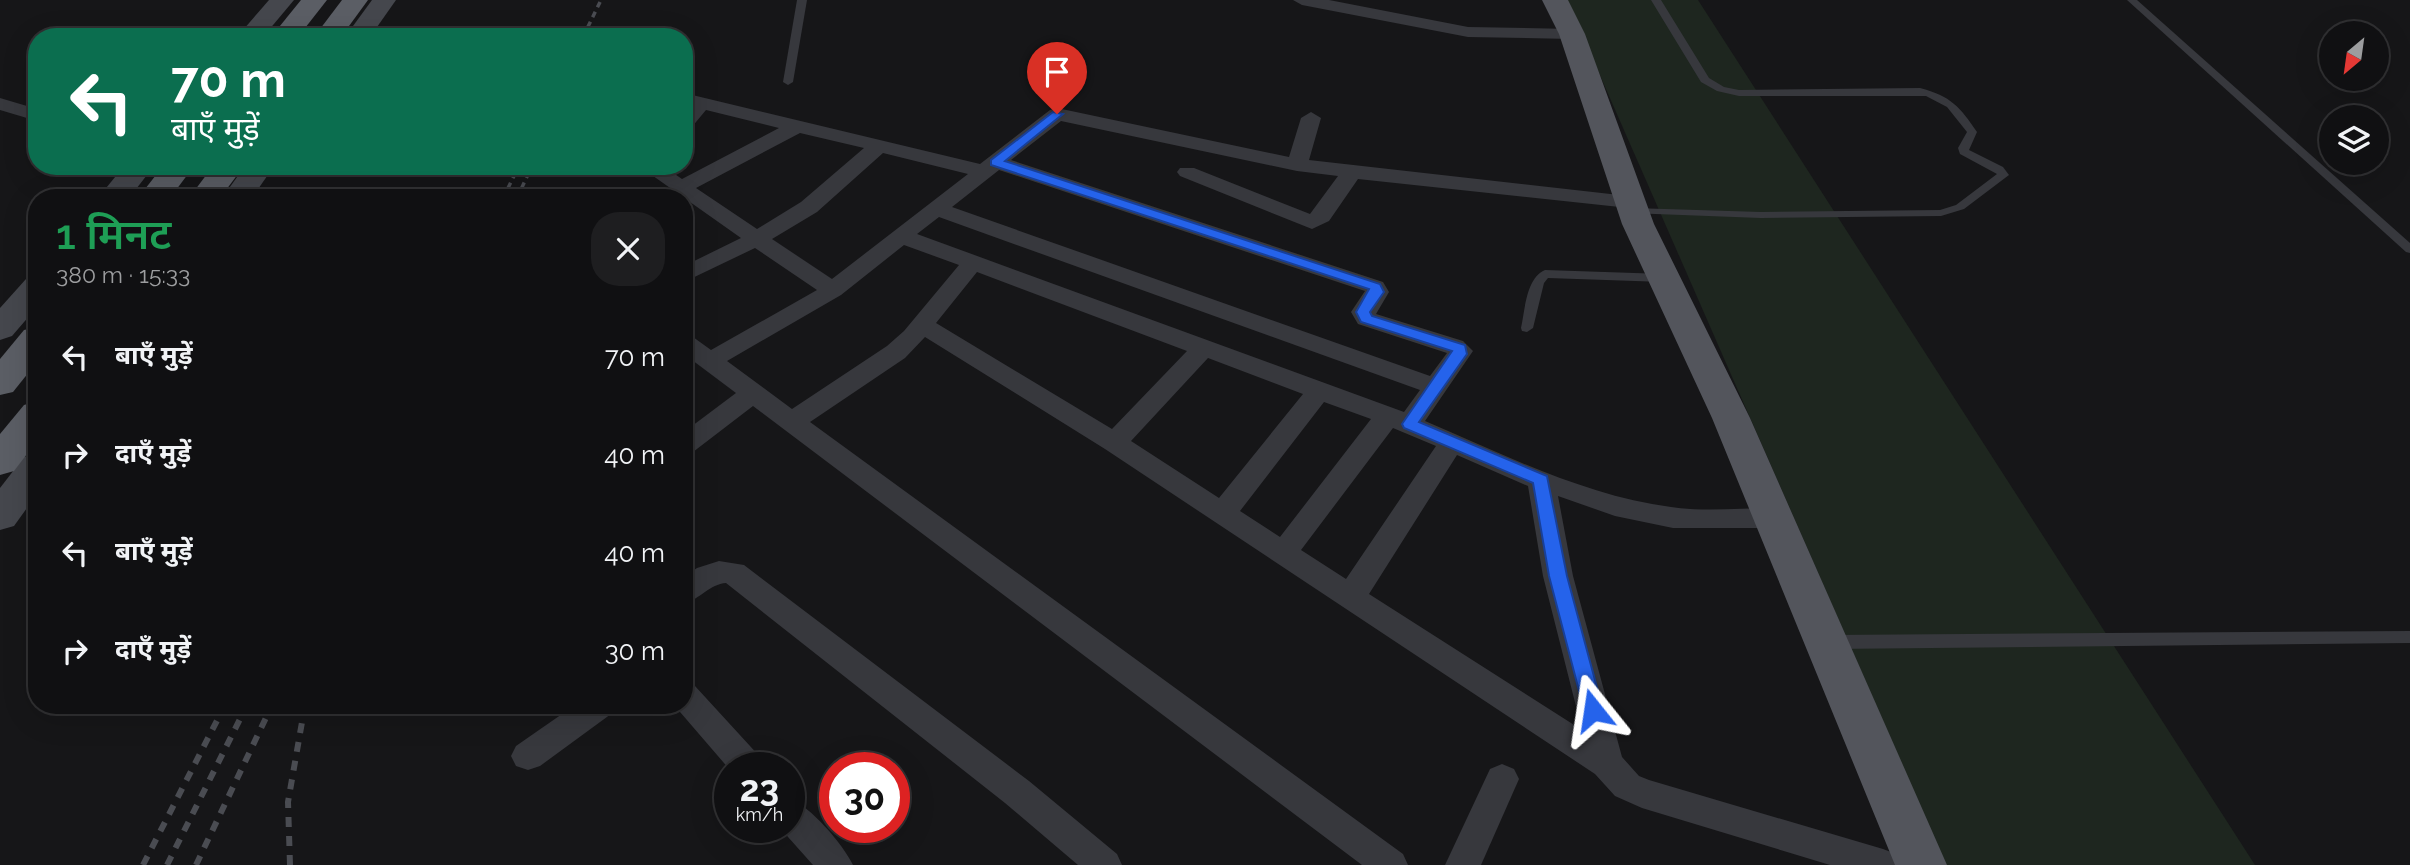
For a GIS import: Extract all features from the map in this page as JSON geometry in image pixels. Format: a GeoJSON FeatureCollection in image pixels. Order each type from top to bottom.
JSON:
{"type":"FeatureCollection","features":[{"type":"Feature","properties":{"kind":"highway"},"geometry":{"type":"LineString","coordinates":[[291,28],[314,0]]}},
{"type":"Feature","properties":{"kind":"highway"},"geometry":{"type":"LineString","coordinates":[[334,28],[355,0]]}},
{"type":"Feature","properties":{"kind":"highway"},"geometry":{"type":"LineString","coordinates":[[160,189],[172,175]]}},
{"type":"Feature","properties":{"kind":"highway"},"geometry":{"type":"LineString","coordinates":[[211,189],[222,175]]}},
{"type":"Feature","properties":{"kind":"highway"},"geometry":{"type":"LineString","coordinates":[[0,383],[28,349]]}},
{"type":"Feature","properties":{"kind":"highway"},"geometry":{"type":"LineString","coordinates":[[0,461],[28,425]]}},
{"type":"Feature","properties":{"kind":"main road"},"geometry":{"type":"LineString","coordinates":[[257,28],[282,0]]}},
{"type":"Feature","properties":{"kind":"main road"},"geometry":{"type":"LineString","coordinates":[[364,28],[384,0]]}},
{"type":"Feature","properties":{"kind":"main road"},"geometry":{"type":"LineString","coordinates":[[1555,0],[1572,34],[1631,206],[1731,418],[1921,865]]}},
{"type":"Feature","properties":{"kind":"main road"},"geometry":{"type":"LineString","coordinates":[[121,189],[132,175]]}},
{"type":"Feature","properties":{"kind":"main road"},"geometry":{"type":"LineString","coordinates":[[0,329],[28,296]]}},
{"type":"Feature","properties":{"kind":"main road"},"geometry":{"type":"LineString","coordinates":[[0,516],[28,478]]}},
{"type":"Feature","properties":{"kind":"street"},"geometry":{"type":"LineString","coordinates":[[1302,0],[1468,32],[1572,34]]}},
{"type":"Feature","properties":{"kind":"street"},"geometry":{"type":"LineString","coordinates":[[693,101],[879,146],[989,166],[1375,287],[1377,292],[1363,312],[1366,319],[1460,348],[1459,354],[1434,386],[1399,420],[1282,554]]}},
{"type":"Feature","properties":{"kind":"street"},"geometry":{"type":"LineString","coordinates":[[0,104],[28,112]]}},
{"type":"Feature","properties":{"kind":"street"},"geometry":{"type":"LineString","coordinates":[[709,361],[833,290],[1052,116],[1062,114],[1297,165],[1631,206]]}},
{"type":"Feature","properties":{"kind":"street"},"geometry":{"type":"LineString","coordinates":[[1297,165],[1311,118]]}},
{"type":"Feature","properties":{"kind":"street"},"geometry":{"type":"LineString","coordinates":[[662,175],[681,188],[800,125]]}},
{"type":"Feature","properties":{"kind":"street"},"geometry":{"type":"LineString","coordinates":[[693,270],[755,239],[809,207],[879,146]]}},
{"type":"Feature","properties":{"kind":"street"},"geometry":{"type":"LineString","coordinates":[[1187,172],[1312,222],[1321,216],[1352,172]]}},
{"type":"Feature","properties":{"kind":"street"},"geometry":{"type":"LineString","coordinates":[[693,196],[833,290]]}},
{"type":"Feature","properties":{"kind":"street"},"geometry":{"type":"LineString","coordinates":[[937,209],[1434,386]]}},
{"type":"Feature","properties":{"kind":"street"},"geometry":{"type":"LineString","coordinates":[[901,236],[1399,420],[1541,480],[1615,506],[1652,515],[1773,518]]}},
{"type":"Feature","properties":{"kind":"street"},"geometry":{"type":"LineString","coordinates":[[791,422],[896,352],[973,263]]}},
{"type":"Feature","properties":{"kind":"street"},"geometry":{"type":"LineString","coordinates":[[921,324],[1114,443],[1608,764],[1628,786],[1642,793],[1883,865]]}},
{"type":"Feature","properties":{"kind":"street"},"geometry":{"type":"LineString","coordinates":[[693,349],[1390,865]]}},
{"type":"Feature","properties":{"kind":"street"},"geometry":{"type":"LineString","coordinates":[[1114,443],[1203,349]]}},
{"type":"Feature","properties":{"kind":"street"},"geometry":{"type":"LineString","coordinates":[[1221,515],[1319,391]]}},
{"type":"Feature","properties":{"kind":"street"},"geometry":{"type":"LineString","coordinates":[[693,439],[753,393]]}},
{"type":"Feature","properties":{"kind":"street"},"geometry":{"type":"LineString","coordinates":[[1350,598],[1452,442]]}},
{"type":"Feature","properties":{"kind":"street"},"geometry":{"type":"LineString","coordinates":[[1541,480],[1558,576],[1608,764]]}},
{"type":"Feature","properties":{"kind":"street"},"geometry":{"type":"LineString","coordinates":[[693,586],[706,575],[720,570],[734,573],[1017,792],[1104,865]]}},
{"type":"Feature","properties":{"kind":"street"},"geometry":{"type":"LineString","coordinates":[[693,705],[735,752]]}},
{"type":"Feature","properties":{"kind":"street"},"geometry":{"type":"LineString","coordinates":[[528,756],[587,714]]}},
{"type":"Feature","properties":{"kind":"street"},"geometry":{"type":"LineString","coordinates":[[1463,865],[1502,779]]}},
{"type":"Feature","properties":{"kind":"street"},"geometry":{"type":"LineString","coordinates":[[805,831],[835,865]]}},
{"type":"Feature","properties":{"kind":"lane"},"geometry":{"type":"LineString","coordinates":[[788,82],[802,0]]}},
{"type":"Feature","properties":{"kind":"lane"},"geometry":{"type":"LineString","coordinates":[[1631,206],[1760,215],[1941,213],[1960,207],[2003,175],[1999,169],[1964,152],[1963,148],[1972,132],[1950,102],[1940,96],[1920,91],[1739,93],[1713,86],[1705,80],[1656,0]]}},
{"type":"Feature","properties":{"kind":"lane"},"geometry":{"type":"LineString","coordinates":[[2133,0],[2410,249]]}},
{"type":"Feature","properties":{"kind":"lane"},"geometry":{"type":"LineString","coordinates":[[1527,328],[1538,282],[1545,274],[1664,278]]}},
{"type":"Feature","properties":{"kind":"lane"},"geometry":{"type":"LineString","coordinates":[[1826,642],[2410,637]]}},
{"type":"Feature","properties":{"kind":"shaded area"},"geometry":{"type":"Polygon","coordinates":[[[1567,0],[1698,0],[2255,865],[1946,865],[1567,0]]]}},
{"type":"Feature","properties":{"kind":"railway"},"geometry":{"type":"LineString","coordinates":[[587,28],[601,0]]}},
{"type":"Feature","properties":{"kind":"railway"},"geometry":{"type":"LineString","coordinates":[[508,189],[514,175]]}},
{"type":"Feature","properties":{"kind":"railway"},"geometry":{"type":"LineString","coordinates":[[521,189],[528,175]]}},
{"type":"Feature","properties":{"kind":"railway"},"geometry":{"type":"LineString","coordinates":[[143,865],[220,714]]}},
{"type":"Feature","properties":{"kind":"railway"},"geometry":{"type":"LineString","coordinates":[[167,865],[242,714]]}},
{"type":"Feature","properties":{"kind":"railway"},"geometry":{"type":"LineString","coordinates":[[196,865],[268,714]]}},
{"type":"Feature","properties":{"kind":"railway"},"geometry":{"type":"LineString","coordinates":[[290,865],[288,802],[303,714]]}},
{"type":"Feature","properties":{"kind":"route"},"geometry":{"type":"LineString","coordinates":[[1057,114],[995,162],[1375,287],[1377,292],[1363,312],[1366,319],[1460,348],[1459,354],[1409,424],[1541,480],[1558,576],[1593,710]]}}]}
